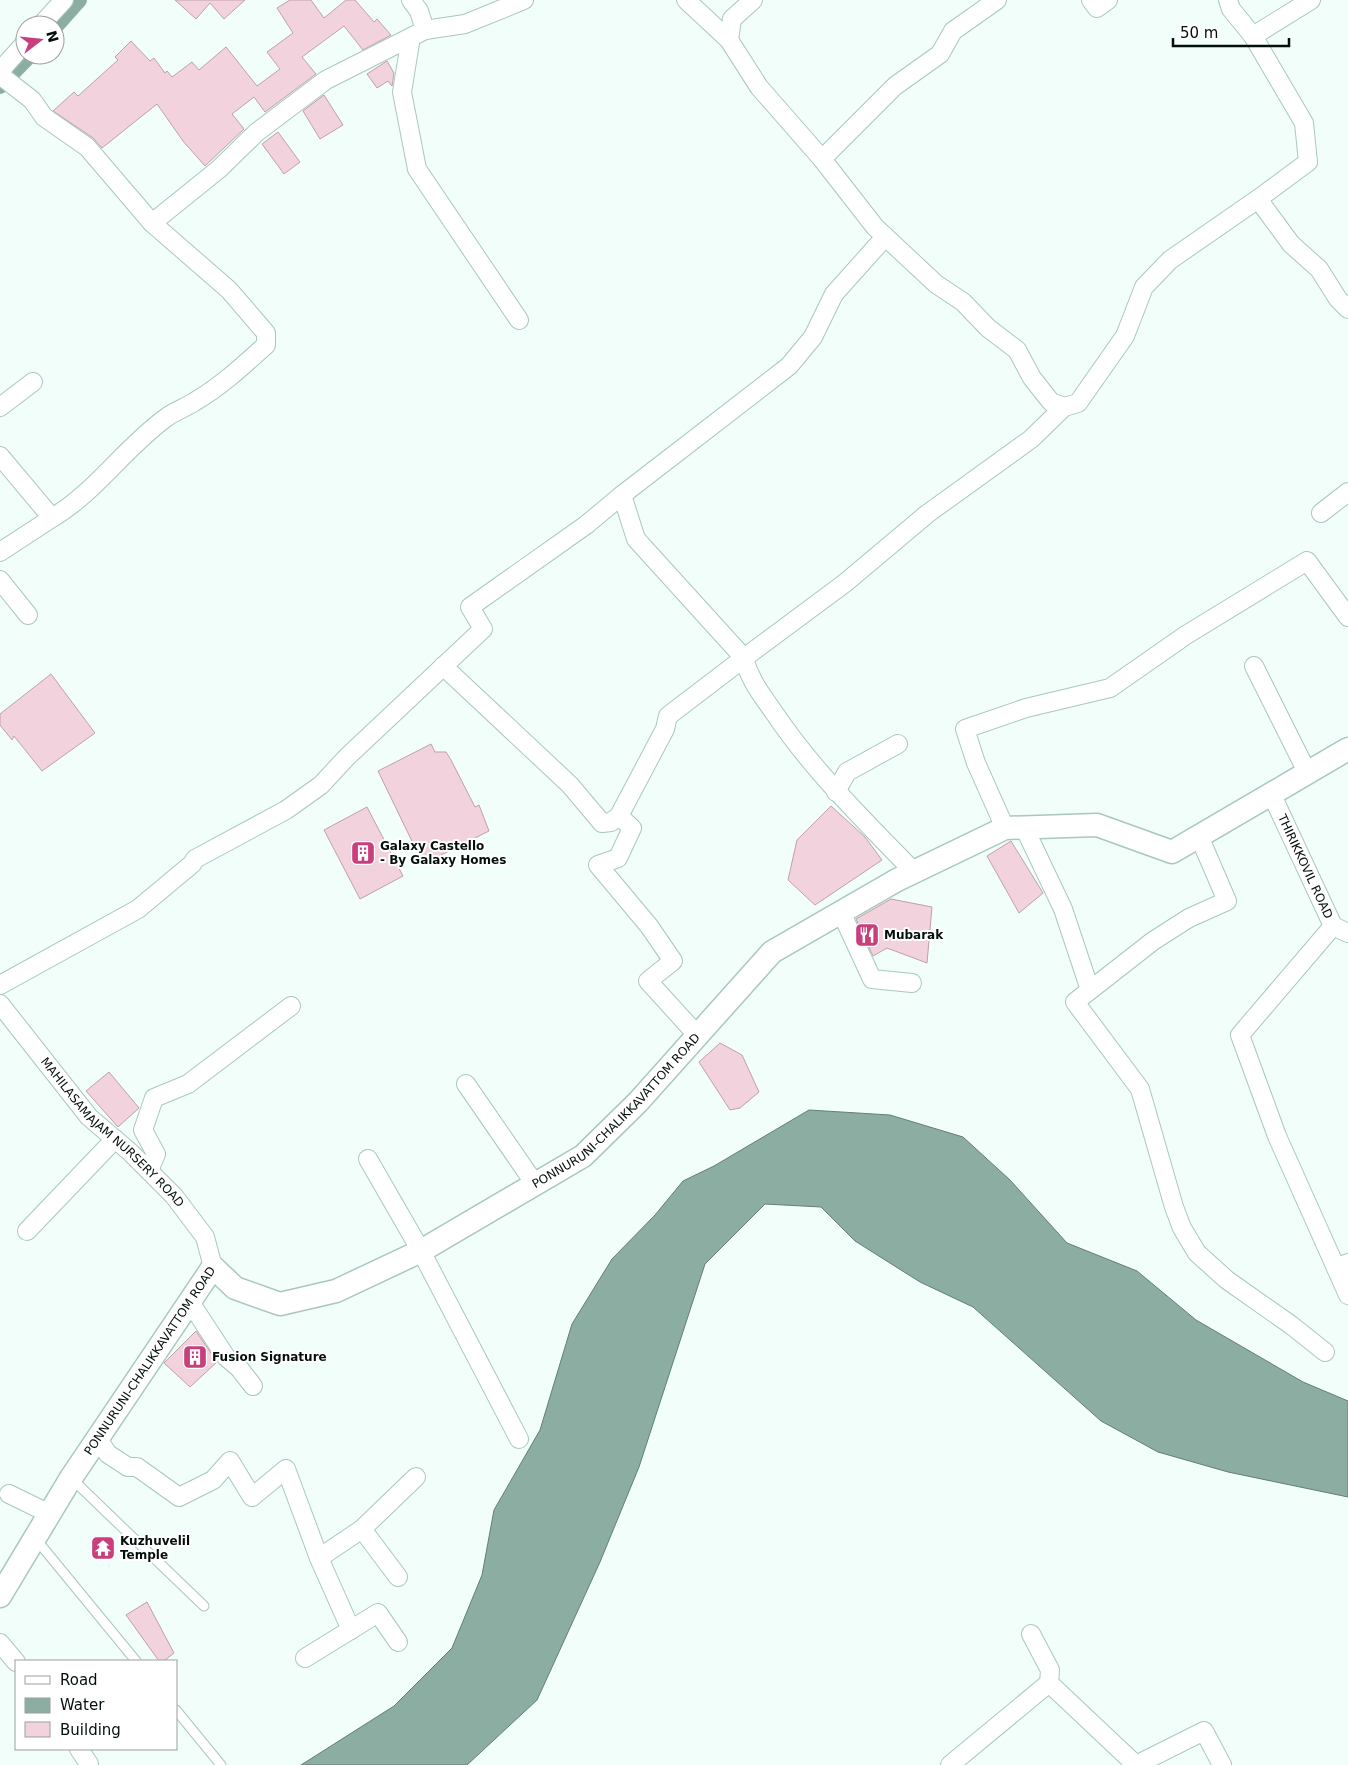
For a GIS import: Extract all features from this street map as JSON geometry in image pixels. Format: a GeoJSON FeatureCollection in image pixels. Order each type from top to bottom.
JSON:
{"type":"FeatureCollection","features":[{"type":"Feature","properties":{"kind":"street"},"geometry":{"type":"LineString","coordinates":[[50,15],[64,0]]}},
{"type":"Feature","properties":{"kind":"street"},"geometry":{"type":"LineString","coordinates":[[411,0],[419,11],[418,33],[402,92],[417,169],[519,320]]}},
{"type":"Feature","properties":{"kind":"street"},"geometry":{"type":"LineString","coordinates":[[152,223],[219,169],[257,132],[326,80],[418,33],[465,24],[524,0]]}},
{"type":"Feature","properties":{"kind":"street"},"geometry":{"type":"LineString","coordinates":[[686,0],[729,40],[759,87],[822,159],[875,228],[936,284],[962,302],[988,328],[1017,350],[1032,378],[1051,402],[1064,407]]}},
{"type":"Feature","properties":{"kind":"street"},"geometry":{"type":"LineString","coordinates":[[729,40],[732,19],[753,0]]}},
{"type":"Feature","properties":{"kind":"street"},"geometry":{"type":"LineString","coordinates":[[822,159],[895,86],[940,54],[953,31],[996,0]]}},
{"type":"Feature","properties":{"kind":"street"},"geometry":{"type":"LineString","coordinates":[[1091,0],[1097,8],[1108,0]]}},
{"type":"Feature","properties":{"kind":"street"},"geometry":{"type":"LineString","coordinates":[[444,666],[570,785],[602,823],[611,822],[619,816],[665,729],[668,716],[845,583],[927,514],[1031,439],[1064,407],[1078,403],[1125,336],[1144,287],[1170,260],[1308,162],[1304,123],[1253,36],[1231,9],[1228,0]]}},
{"type":"Feature","properties":{"kind":"street"},"geometry":{"type":"LineString","coordinates":[[1253,36],[1311,0]]}},
{"type":"Feature","properties":{"kind":"street"},"geometry":{"type":"LineString","coordinates":[[0,71],[15,54]]}},
{"type":"Feature","properties":{"kind":"street"},"geometry":{"type":"LineString","coordinates":[[0,76],[32,100],[44,117],[87,147],[152,223],[229,290],[266,333],[266,345],[242,366],[195,402],[168,417],[122,455],[75,503],[0,552]]}},
{"type":"Feature","properties":{"kind":"street"},"geometry":{"type":"LineString","coordinates":[[1258,199],[1291,244],[1319,270],[1338,299],[1348,308]]}},
{"type":"Feature","properties":{"kind":"street"},"geometry":{"type":"LineString","coordinates":[[0,985],[138,909],[192,864],[195,859],[286,810],[314,790],[483,628],[470,607],[586,525],[789,366],[813,337],[834,294],[885,237]]}},
{"type":"Feature","properties":{"kind":"street"},"geometry":{"type":"LineString","coordinates":[[0,407],[33,382]]}},
{"type":"Feature","properties":{"kind":"street"},"geometry":{"type":"LineString","coordinates":[[0,456],[52,518]]}},
{"type":"Feature","properties":{"kind":"street"},"geometry":{"type":"LineString","coordinates":[[1321,513],[1348,492]]}},
{"type":"Feature","properties":{"kind":"street"},"geometry":{"type":"LineString","coordinates":[[622,495],[636,540],[744,658],[749,677],[836,792],[914,872]]}},
{"type":"Feature","properties":{"kind":"street"},"geometry":{"type":"LineString","coordinates":[[1090,990],[1063,909],[976,763],[965,729],[1026,708],[1110,688],[1186,635],[1307,561],[1348,617]]}},
{"type":"Feature","properties":{"kind":"street"},"geometry":{"type":"LineString","coordinates":[[0,580],[28,615]]}},
{"type":"Feature","properties":{"kind":"street"},"geometry":{"type":"LineString","coordinates":[[1254,666],[1307,772]]}},
{"type":"Feature","properties":{"kind":"street"},"geometry":{"type":"LineString","coordinates":[[836,792],[847,772],[898,744]]}},
{"type":"Feature","properties":{"kind":"street","name":"PONNURUNI-CHALIKKAVATTOM ROAD"},"geometry":{"type":"LineString","coordinates":[[0,1596],[71,1478],[213,1267],[235,1288],[280,1304],[336,1291],[421,1251],[583,1156],[638,1102],[772,952],[914,872],[1015,827],[1097,825],[1172,852],[1348,749]]}},
{"type":"Feature","properties":{"kind":"street","name":"THIRIKKOVIL ROAD"},"geometry":{"type":"LineString","coordinates":[[1271,793],[1340,930]]}},
{"type":"Feature","properties":{"kind":"street"},"geometry":{"type":"LineString","coordinates":[[619,816],[632,828],[618,858],[598,865],[649,926],[673,962],[648,981],[698,1036]]}},
{"type":"Feature","properties":{"kind":"street"},"geometry":{"type":"LineString","coordinates":[[1199,836],[1228,901],[1169,930],[1138,951],[1075,1002],[1140,1089],[1172,1201],[1190,1242],[1198,1253],[1221,1275],[1325,1352]]}},
{"type":"Feature","properties":{"kind":"street"},"geometry":{"type":"LineString","coordinates":[[841,912],[872,979],[912,983]]}},
{"type":"Feature","properties":{"kind":"street"},"geometry":{"type":"LineString","coordinates":[[1340,930],[1240,1035],[1277,1136],[1342,1265],[1348,1295]]}},
{"type":"Feature","properties":{"kind":"street","name":"MAHILASAMAJAM NURSERY ROAD"},"geometry":{"type":"LineString","coordinates":[[0,1004],[89,1117],[115,1139],[174,1196],[205,1237],[213,1267]]}},
{"type":"Feature","properties":{"kind":"street"},"geometry":{"type":"LineString","coordinates":[[149,1171],[156,1154],[143,1130],[154,1098],[188,1084],[291,1006]]}},
{"type":"Feature","properties":{"kind":"street"},"geometry":{"type":"LineString","coordinates":[[466,1084],[535,1184]]}},
{"type":"Feature","properties":{"kind":"street"},"geometry":{"type":"LineString","coordinates":[[27,1231],[115,1139]]}},
{"type":"Feature","properties":{"kind":"street"},"geometry":{"type":"LineString","coordinates":[[368,1159],[421,1251],[519,1439]]}},
{"type":"Feature","properties":{"kind":"street"},"geometry":{"type":"LineString","coordinates":[[190,1302],[226,1357],[239,1368],[253,1386]]}},
{"type":"Feature","properties":{"kind":"street"},"geometry":{"type":"LineString","coordinates":[[98,1439],[108,1454],[128,1468],[137,1467],[179,1497],[213,1480],[230,1461],[252,1497],[286,1469],[319,1558],[351,1630]]}},
{"type":"Feature","properties":{"kind":"street"},"geometry":{"type":"LineString","coordinates":[[319,1558],[362,1529],[416,1478]]}},
{"type":"Feature","properties":{"kind":"street"},"geometry":{"type":"LineString","coordinates":[[9,1494],[50,1514]]}},
{"type":"Feature","properties":{"kind":"street"},"geometry":{"type":"LineString","coordinates":[[362,1529],[398,1577]]}},
{"type":"Feature","properties":{"kind":"street"},"geometry":{"type":"LineString","coordinates":[[306,1658],[378,1613],[398,1642]]}},
{"type":"Feature","properties":{"kind":"street"},"geometry":{"type":"LineString","coordinates":[[950,1765],[1049,1683],[1050,1670],[1031,1634]]}},
{"type":"Feature","properties":{"kind":"street"},"geometry":{"type":"LineString","coordinates":[[0,1644],[15,1661]]}},
{"type":"Feature","properties":{"kind":"street"},"geometry":{"type":"LineString","coordinates":[[1049,1683],[1136,1765],[1204,1731],[1222,1765]]}},
{"type":"Feature","properties":{"kind":"street"},"geometry":{"type":"LineString","coordinates":[[80,1750],[89,1764]]}},
{"type":"Feature","properties":{"kind":"lane"},"geometry":{"type":"LineString","coordinates":[[71,1478],[204,1606]]}},
{"type":"Feature","properties":{"kind":"lane"},"geometry":{"type":"LineString","coordinates":[[35,1538],[135,1660]]}},
{"type":"Feature","properties":{"kind":"lane"},"geometry":{"type":"LineString","coordinates":[[178,1712],[221,1765]]}},
{"type":"Feature","properties":{"kind":"water"},"geometry":{"type":"Polygon","coordinates":[[[809,1110],[890,1115],[963,1137],[1010,1180],[1067,1243],[1137,1271],[1196,1320],[1303,1382],[1348,1401],[1348,1497],[1228,1472],[1158,1452],[1101,1421],[973,1307],[920,1282],[855,1241],[821,1207],[765,1204],[705,1264],[639,1467],[600,1562],[537,1700],[467,1765],[301,1765],[394,1706],[452,1648],[482,1575],[494,1510],[540,1430],[572,1324],[612,1259],[655,1215],[683,1181],[714,1166],[809,1110]]]}},
{"type":"Feature","properties":{"kind":"building"},"geometry":{"type":"Polygon","coordinates":[[[175,0],[245,0],[224,19],[210,3],[196,19],[175,0]]]}},
{"type":"Feature","properties":{"kind":"building"},"geometry":{"type":"Polygon","coordinates":[[[290,0],[311,0],[324,18],[346,0],[355,0],[374,22],[377,19],[391,35],[363,50],[344,26],[302,57],[316,74],[265,112],[254,97],[232,114],[244,129],[205,166],[183,141],[157,104],[102,148],[93,138],[53,111],[74,92],[78,96],[118,60],[115,57],[131,41],[150,61],[154,58],[165,73],[167,71],[172,77],[192,62],[199,70],[226,47],[257,86],[280,69],[267,52],[293,33],[277,8],[290,0]]]}},
{"type":"Feature","properties":{"kind":"building"},"geometry":{"type":"Polygon","coordinates":[[[387,61],[394,73],[392,86],[388,81],[377,88],[367,74],[387,61]]]}},
{"type":"Feature","properties":{"kind":"building"},"geometry":{"type":"Polygon","coordinates":[[[324,95],[343,125],[320,139],[303,111],[324,95]]]}},
{"type":"Feature","properties":{"kind":"building"},"geometry":{"type":"Polygon","coordinates":[[[278,132],[300,162],[284,174],[262,144],[278,132]]]}},
{"type":"Feature","properties":{"kind":"building"},"geometry":{"type":"Polygon","coordinates":[[[51,674],[95,733],[42,771],[14,736],[12,740],[0,725],[0,714],[51,674]]]}},
{"type":"Feature","properties":{"kind":"building"},"geometry":{"type":"Polygon","coordinates":[[[431,744],[435,752],[446,752],[475,807],[479,805],[489,831],[423,864],[378,771],[431,744]]]}},
{"type":"Feature","properties":{"kind":"building"},"geometry":{"type":"Polygon","coordinates":[[[831,806],[865,837],[882,860],[815,905],[788,880],[797,840],[831,806]]]}},
{"type":"Feature","properties":{"kind":"building","name":"Galaxy Castello - By Galaxy Homes"},"geometry":{"type":"Polygon","coordinates":[[[367,807],[403,876],[360,899],[324,830],[367,807]]]}},
{"type":"Feature","properties":{"kind":"building"},"geometry":{"type":"Polygon","coordinates":[[[1011,841],[1043,893],[1019,913],[987,856],[1011,841]]]}},
{"type":"Feature","properties":{"kind":"building"},"geometry":{"type":"Polygon","coordinates":[[[891,899],[932,907],[927,963],[887,948],[873,956],[856,919],[891,899]]]}},
{"type":"Feature","properties":{"kind":"building"},"geometry":{"type":"Polygon","coordinates":[[[720,1043],[742,1055],[759,1092],[740,1108],[730,1110],[699,1062],[720,1043]]]}},
{"type":"Feature","properties":{"kind":"building"},"geometry":{"type":"Polygon","coordinates":[[[109,1072],[139,1108],[118,1127],[86,1091],[109,1072]]]}},
{"type":"Feature","properties":{"kind":"building","name":"Fusion Signature"},"geometry":{"type":"Polygon","coordinates":[[[196,1331],[217,1362],[190,1387],[164,1363],[196,1331]]]}},
{"type":"Feature","properties":{"kind":"building"},"geometry":{"type":"Polygon","coordinates":[[[147,1602],[174,1653],[165,1660],[158,1660],[126,1615],[147,1602]]]}},
{"type":"Feature","properties":{"kind":"waterway"},"geometry":{"type":"LineString","coordinates":[[65,16],[79,0]]}},
{"type":"Feature","properties":{"kind":"waterway"},"geometry":{"type":"LineString","coordinates":[[0,86],[20,65]]}},
{"type":"Feature","properties":{"kind":"place","name":"Galaxy Castello - By Galaxy Homes"},"geometry":{"type":"Point","coordinates":[363,853]}},
{"type":"Feature","properties":{"kind":"place","name":"Mubarak"},"geometry":{"type":"Point","coordinates":[867,935]}},
{"type":"Feature","properties":{"kind":"place","name":"Fusion Signature"},"geometry":{"type":"Point","coordinates":[195,1357]}},
{"type":"Feature","properties":{"kind":"place","name":"Kuzhuvelil Temple"},"geometry":{"type":"Point","coordinates":[103,1548]}}]}
